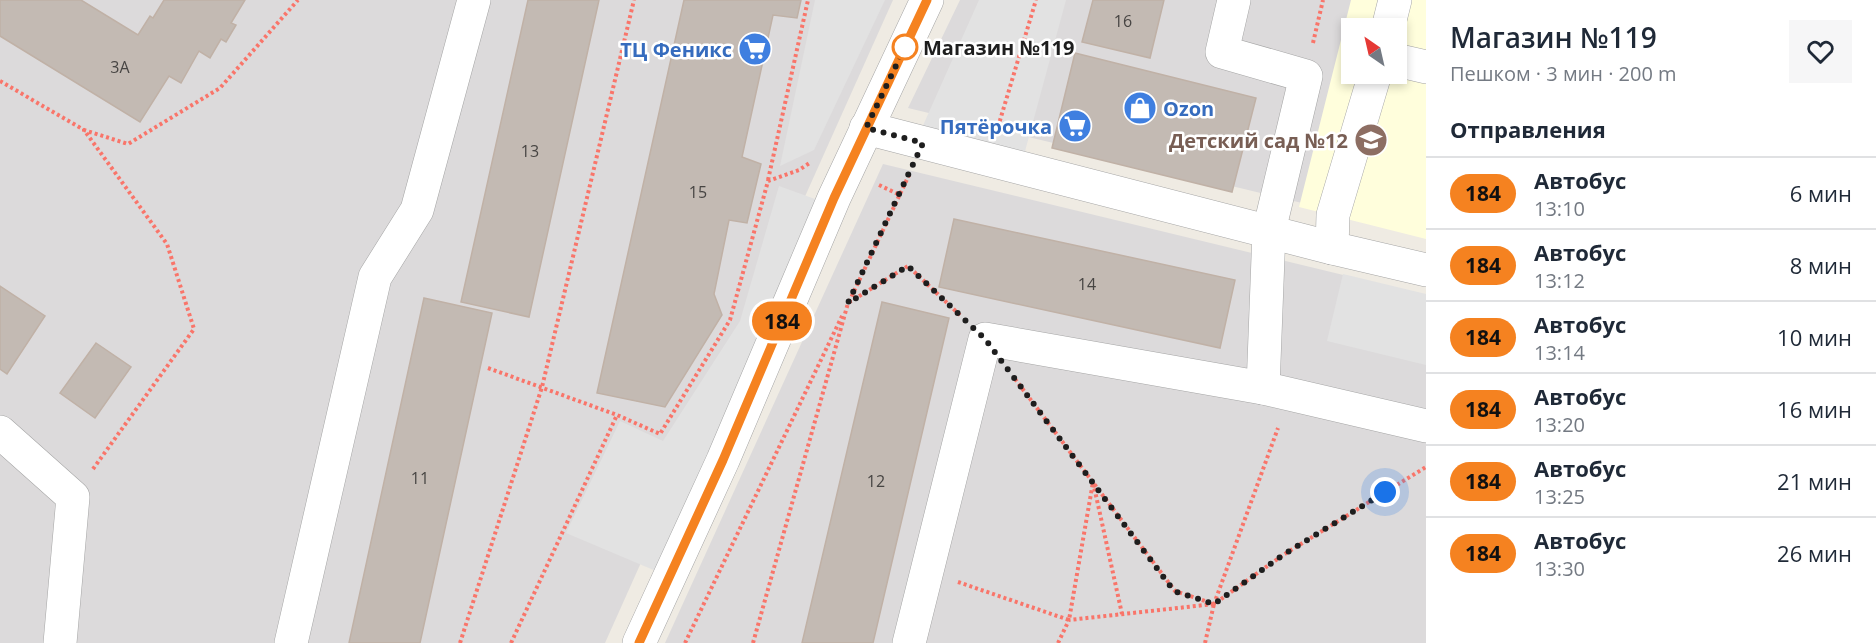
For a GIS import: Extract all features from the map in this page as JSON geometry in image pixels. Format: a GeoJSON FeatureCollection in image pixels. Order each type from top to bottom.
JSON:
{"type":"FeatureCollection","features":[{"type":"Feature","properties":{"kind":"street"},"geometry":{"type":"LineString","coordinates":[[291,643],[375,277],[417,210],[474,0]]}},
{"type":"Feature","properties":{"kind":"street"},"geometry":{"type":"LineString","coordinates":[[639,643],[723,460],[834,198],[927,0]]}},
{"type":"Feature","properties":{"kind":"street"},"geometry":{"type":"LineString","coordinates":[[1234,0],[1222,52],[1306,76],[1269,231],[1277,391]]}},
{"type":"Feature","properties":{"kind":"street"},"geometry":{"type":"LineString","coordinates":[[1390,18],[1395,0]]}},
{"type":"Feature","properties":{"kind":"street"},"geometry":{"type":"LineString","coordinates":[[1407,62],[1426,66]]}},
{"type":"Feature","properties":{"kind":"street"},"geometry":{"type":"LineString","coordinates":[[1332,248],[1333,215],[1372,84]]}},
{"type":"Feature","properties":{"kind":"street"},"geometry":{"type":"LineString","coordinates":[[866,128],[1426,270]]}},
{"type":"Feature","properties":{"kind":"street"},"geometry":{"type":"LineString","coordinates":[[909,643],[985,339],[1277,391],[1426,426]]}},
{"type":"Feature","properties":{"kind":"street"},"geometry":{"type":"LineString","coordinates":[[0,432],[73,497],[60,643]]}},
{"type":"Feature","properties":{"kind":"path"},"geometry":{"type":"LineString","coordinates":[[0,81],[84,130],[128,144],[220,88],[298,0]]}},
{"type":"Feature","properties":{"kind":"path"},"geometry":{"type":"LineString","coordinates":[[460,643],[542,387],[634,0]]}},
{"type":"Feature","properties":{"kind":"path"},"geometry":{"type":"LineString","coordinates":[[488,368],[660,434],[730,320],[768,181],[808,0]]}},
{"type":"Feature","properties":{"kind":"path"},"geometry":{"type":"LineString","coordinates":[[989,160],[1035,0]]}},
{"type":"Feature","properties":{"kind":"path"},"geometry":{"type":"LineString","coordinates":[[1306,76],[1323,0]]}},
{"type":"Feature","properties":{"kind":"path"},"geometry":{"type":"LineString","coordinates":[[73,497],[194,329],[167,244],[84,130]]}},
{"type":"Feature","properties":{"kind":"path"},"geometry":{"type":"LineString","coordinates":[[685,643],[923,143]]}},
{"type":"Feature","properties":{"kind":"path"},"geometry":{"type":"LineString","coordinates":[[768,181],[799,170],[814,160]]}},
{"type":"Feature","properties":{"kind":"path"},"geometry":{"type":"LineString","coordinates":[[753,643],[848,303],[908,266],[985,339],[1174,591],[1214,604]]}},
{"type":"Feature","properties":{"kind":"path"},"geometry":{"type":"LineString","coordinates":[[1205,643],[1214,604],[1277,391]]}},
{"type":"Feature","properties":{"kind":"path"},"geometry":{"type":"LineString","coordinates":[[511,643],[617,416]]}},
{"type":"Feature","properties":{"kind":"path"},"geometry":{"type":"LineString","coordinates":[[927,571],[1069,620],[1214,604],[1283,555],[1426,467]]}},
{"type":"Feature","properties":{"kind":"path"},"geometry":{"type":"LineString","coordinates":[[1093,482],[1122,614]]}},
{"type":"Feature","properties":{"kind":"path"},"geometry":{"type":"LineString","coordinates":[[1058,643],[1069,620],[1093,482]]}},
{"type":"Feature","properties":{"kind":"shaded area"},"geometry":{"type":"Polygon","coordinates":[[[0,0],[893,0],[605,643],[0,643],[0,0]]]}},
{"type":"Feature","properties":{"kind":"shaded area"},"geometry":{"type":"Polygon","coordinates":[[[815,0],[885,0],[814,150],[780,166],[815,0]]]}},
{"type":"Feature","properties":{"kind":"shaded area"},"geometry":{"type":"Polygon","coordinates":[[[960,0],[1426,0],[1426,233],[908,108],[960,0]]]}},
{"type":"Feature","properties":{"kind":"shaded area"},"geometry":{"type":"Polygon","coordinates":[[[979,0],[1066,0],[1024,155],[921,130],[979,0]]]}},
{"type":"Feature","properties":{"kind":"shaded area","name":"Детский сад №12"},"geometry":{"type":"Polygon","coordinates":[[[1351,0],[1426,0],[1426,239],[1299,207],[1341,40],[1341,84],[1407,84],[1407,18],[1346,18],[1351,0]]]}},
{"type":"Feature","properties":{"kind":"shaded area"},"geometry":{"type":"Polygon","coordinates":[[[883,164],[1426,295],[1426,643],[665,643],[883,164]]]}},
{"type":"Feature","properties":{"kind":"shaded area"},"geometry":{"type":"Polygon","coordinates":[[[779,186],[826,203],[663,574],[566,533],[620,421],[663,441],[740,321],[779,186]]]}},
{"type":"Feature","properties":{"kind":"shaded area"},"geometry":{"type":"Polygon","coordinates":[[[1343,274],[1426,294],[1426,365],[1327,341],[1343,274]]]}},
{"type":"Feature","properties":{"kind":"building"},"geometry":{"type":"Polygon","coordinates":[[[0,0],[81,0],[138,35],[150,16],[153,18],[164,0],[245,0],[231,23],[236,25],[226,42],[221,39],[210,58],[199,51],[181,83],[169,76],[140,122],[0,36],[0,0]]]}},
{"type":"Feature","properties":{"kind":"building"},"geometry":{"type":"Polygon","coordinates":[[[528,0],[599,0],[529,317],[461,302],[528,0]]]}},
{"type":"Feature","properties":{"kind":"building"},"geometry":{"type":"Polygon","coordinates":[[[684,0],[801,0],[797,18],[773,15],[742,157],[761,164],[747,223],[729,220],[714,294],[722,315],[665,407],[597,393],[684,0]]]}},
{"type":"Feature","properties":{"kind":"building"},"geometry":{"type":"Polygon","coordinates":[[[1093,0],[1164,0],[1150,58],[1082,42],[1093,0]]]}},
{"type":"Feature","properties":{"kind":"building"},"geometry":{"type":"Polygon","coordinates":[[[1075,53],[1256,98],[1232,192],[1052,148],[1075,53]]]}},
{"type":"Feature","properties":{"kind":"building"},"geometry":{"type":"Polygon","coordinates":[[[954,219],[1235,280],[1220,348],[939,287],[954,219]]]}},
{"type":"Feature","properties":{"kind":"building"},"geometry":{"type":"Polygon","coordinates":[[[0,286],[45,316],[7,374],[0,369],[0,286]]]}},
{"type":"Feature","properties":{"kind":"building"},"geometry":{"type":"Polygon","coordinates":[[[424,298],[492,313],[420,643],[349,643],[424,298]]]}},
{"type":"Feature","properties":{"kind":"building"},"geometry":{"type":"Polygon","coordinates":[[[882,302],[949,318],[873,643],[802,643],[882,302]]]}},
{"type":"Feature","properties":{"kind":"building"},"geometry":{"type":"Polygon","coordinates":[[[96,343],[131,367],[95,418],[60,393],[96,343]]]}},
{"type":"Feature","properties":{"kind":"bus line","name":"184"},"geometry":{"type":"LineString","coordinates":[[639,643],[723,460],[834,198],[927,0]]}},
{"type":"Feature","properties":{"kind":"place","name":"Магазин №119"},"geometry":{"type":"Point","coordinates":[905,47]}},
{"type":"Feature","properties":{"kind":"place","name":"ТЦ Феникс"},"geometry":{"type":"Point","coordinates":[755,49]}},
{"type":"Feature","properties":{"kind":"place","name":"Ozon"},"geometry":{"type":"Point","coordinates":[1140,108]}},
{"type":"Feature","properties":{"kind":"place","name":"Пятёрочка"},"geometry":{"type":"Point","coordinates":[1075,126]}},
{"type":"Feature","properties":{"kind":"place","name":"Детский сад №12"},"geometry":{"type":"Point","coordinates":[1371,140]}},
{"type":"Feature","properties":{"kind":"route"},"geometry":{"type":"LineString","coordinates":[[905,47],[866,128],[923,143],[848,303],[908,266],[985,339],[1174,591],[1214,604],[1283,555],[1385,492]]}}]}
